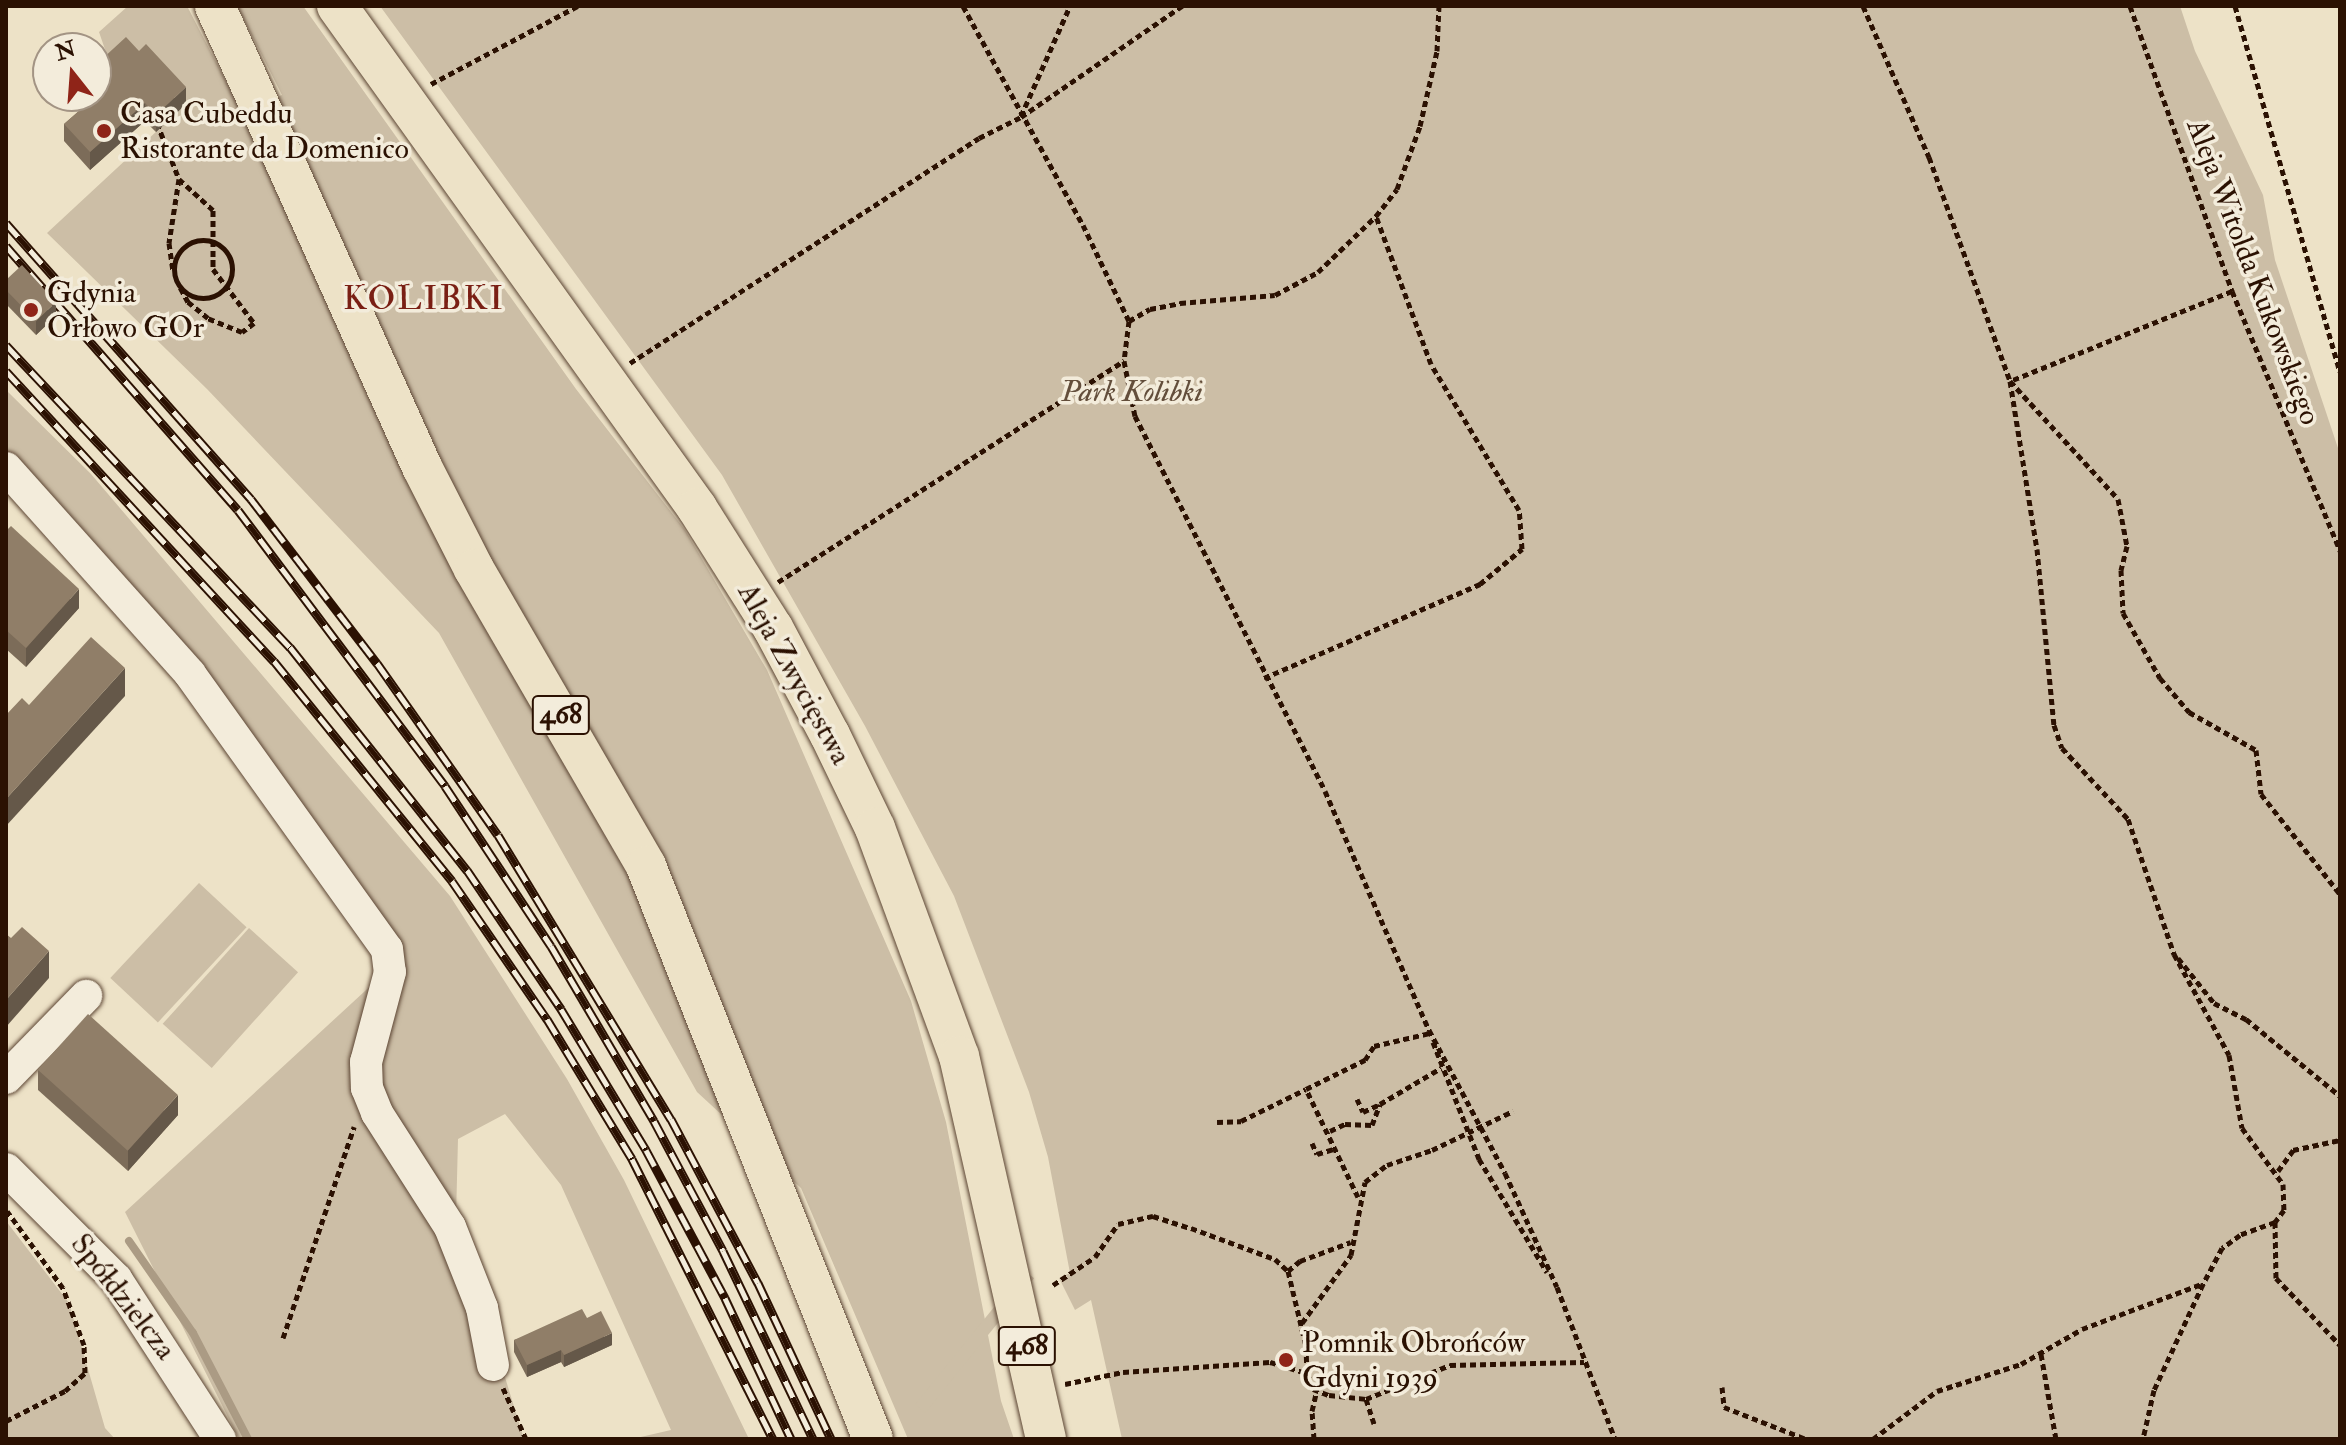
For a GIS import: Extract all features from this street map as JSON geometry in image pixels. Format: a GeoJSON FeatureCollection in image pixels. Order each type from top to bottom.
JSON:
{"type":"FeatureCollection","features":[{"type":"Feature","properties":{"kind":"main road","name":"468"},"geometry":{"type":"LineString","coordinates":[[215,6],[422,467],[474,569],[646,866],[873,1439]]}},
{"type":"Feature","properties":{"kind":"main road","name":"Aleja Zwycięstwa"},"geometry":{"type":"LineString","coordinates":[[337,6],[697,508],[773,628],[830,735],[875,828],[959,1056],[1046,1439]]}},
{"type":"Feature","properties":{"kind":"street"},"geometry":{"type":"LineString","coordinates":[[6,468],[190,674],[387,949],[390,972],[369,1049],[366,1082],[377,1113],[450,1227],[482,1308],[493,1365]]}},
{"type":"Feature","properties":{"kind":"street"},"geometry":{"type":"LineString","coordinates":[[6,1078],[86,996]]}},
{"type":"Feature","properties":{"kind":"street","name":"Spółdzielcza"},"geometry":{"type":"LineString","coordinates":[[6,1169],[116,1279],[220,1439]]}},
{"type":"Feature","properties":{"kind":"path"},"geometry":{"type":"LineString","coordinates":[[430,85],[578,6]]}},
{"type":"Feature","properties":{"kind":"path"},"geometry":{"type":"LineString","coordinates":[[963,6],[1021,117],[1083,225],[1129,321],[1124,361],[1135,416],[1264,678],[1325,791],[1429,1030],[1480,1124],[1557,1287],[1615,1439]]}},
{"type":"Feature","properties":{"kind":"path"},"geometry":{"type":"LineString","coordinates":[[1021,117],[1070,6]]}},
{"type":"Feature","properties":{"kind":"path"},"geometry":{"type":"LineString","coordinates":[[626,366],[979,138],[1021,117],[1182,6]]}},
{"type":"Feature","properties":{"kind":"path"},"geometry":{"type":"LineString","coordinates":[[1129,321],[1150,309],[1180,303],[1275,295],[1318,272],[1376,216],[1397,189],[1420,126],[1437,51],[1439,6]]}},
{"type":"Feature","properties":{"kind":"path"},"geometry":{"type":"LineString","coordinates":[[1863,6],[1929,157],[2010,381],[2037,549],[2054,725],[2062,748],[2128,819],[2174,954],[2229,1055],[2242,1128],[2277,1172],[2284,1199],[2275,1222],[2276,1278],[2340,1345]]}},
{"type":"Feature","properties":{"kind":"path","name":"Aleja Witolda Kukowskiego"},"geometry":{"type":"LineString","coordinates":[[2130,6],[2232,291],[2340,551]]}},
{"type":"Feature","properties":{"kind":"path"},"geometry":{"type":"LineString","coordinates":[[2235,6],[2340,371]]}},
{"type":"Feature","properties":{"kind":"path"},"geometry":{"type":"LineString","coordinates":[[112,64],[118,59]]}},
{"type":"Feature","properties":{"kind":"path"},"geometry":{"type":"LineString","coordinates":[[167,115],[157,124],[179,179],[213,210],[213,269],[254,323],[242,332],[198,312],[173,272],[169,243],[179,179]]}},
{"type":"Feature","properties":{"kind":"path"},"geometry":{"type":"LineString","coordinates":[[1264,678],[1480,584],[1522,549],[1519,510],[1431,364],[1376,216]]}},
{"type":"Feature","properties":{"kind":"path"},"geometry":{"type":"LineString","coordinates":[[173,272],[179,250],[188,243],[214,241]]}},
{"type":"Feature","properties":{"kind":"path"},"geometry":{"type":"LineString","coordinates":[[180,287],[196,298],[208,298],[225,288],[232,263],[214,241]]}},
{"type":"Feature","properties":{"kind":"path"},"geometry":{"type":"LineString","coordinates":[[2010,381],[2232,291]]}},
{"type":"Feature","properties":{"kind":"path"},"geometry":{"type":"LineString","coordinates":[[775,584],[1124,361]]}},
{"type":"Feature","properties":{"kind":"path"},"geometry":{"type":"LineString","coordinates":[[2010,381],[2118,499],[2127,546],[2121,570],[2123,613],[2160,678],[2189,712],[2256,750],[2261,794],[2340,894]]}},
{"type":"Feature","properties":{"kind":"path"},"geometry":{"type":"LineString","coordinates":[[2174,954],[2214,1003],[2246,1019],[2340,1096]]}},
{"type":"Feature","properties":{"kind":"path"},"geometry":{"type":"LineString","coordinates":[[1429,1030],[1466,1132],[1501,1202],[1557,1287]]}},
{"type":"Feature","properties":{"kind":"path"},"geometry":{"type":"LineString","coordinates":[[1217,1122],[1241,1121],[1365,1060],[1374,1046],[1429,1030]]}},
{"type":"Feature","properties":{"kind":"path"},"geometry":{"type":"LineString","coordinates":[[1357,1099],[1363,1112],[1441,1068]]}},
{"type":"Feature","properties":{"kind":"path"},"geometry":{"type":"LineString","coordinates":[[283,1338],[366,1082]]}},
{"type":"Feature","properties":{"kind":"path"},"geometry":{"type":"LineString","coordinates":[[1301,1324],[1346,1266],[1351,1242],[1362,1220],[1358,1197],[1334,1148],[1330,1131],[1320,1124],[1306,1089]]}},
{"type":"Feature","properties":{"kind":"path"},"geometry":{"type":"LineString","coordinates":[[1330,1131],[1345,1124],[1372,1125],[1380,1104]]}},
{"type":"Feature","properties":{"kind":"path"},"geometry":{"type":"LineString","coordinates":[[1358,1197],[1365,1182],[1387,1165],[1432,1150],[1480,1124],[1513,1111]]}},
{"type":"Feature","properties":{"kind":"path"},"geometry":{"type":"LineString","coordinates":[[2277,1172],[2293,1150],[2340,1140]]}},
{"type":"Feature","properties":{"kind":"path"},"geometry":{"type":"LineString","coordinates":[[1312,1143],[1317,1154],[1334,1148]]}},
{"type":"Feature","properties":{"kind":"path"},"geometry":{"type":"LineString","coordinates":[[6,1421],[65,1391],[85,1373],[84,1345],[63,1288],[6,1215],[7,1205]]}},
{"type":"Feature","properties":{"kind":"path"},"geometry":{"type":"LineString","coordinates":[[1053,1285],[1095,1257],[1118,1224],[1153,1216],[1275,1259],[1288,1271],[1301,1324],[1307,1373],[1317,1390],[1312,1411],[1314,1439]]}},
{"type":"Feature","properties":{"kind":"path"},"geometry":{"type":"LineString","coordinates":[[2143,1439],[2154,1390],[2222,1248],[2240,1235],[2275,1222]]}},
{"type":"Feature","properties":{"kind":"path"},"geometry":{"type":"LineString","coordinates":[[1288,1271],[1300,1261],[1351,1242]]}},
{"type":"Feature","properties":{"kind":"path"},"geometry":{"type":"LineString","coordinates":[[1873,1439],[1937,1391],[1960,1387],[2041,1354],[2111,1317],[2203,1284]]}},
{"type":"Feature","properties":{"kind":"path"},"geometry":{"type":"LineString","coordinates":[[2041,1354],[2056,1439]]}},
{"type":"Feature","properties":{"kind":"path"},"geometry":{"type":"LineString","coordinates":[[1064,1384],[1123,1372],[1270,1362],[1307,1373]]}},
{"type":"Feature","properties":{"kind":"path"},"geometry":{"type":"LineString","coordinates":[[1317,1390],[1366,1399],[1450,1365],[1584,1362]]}},
{"type":"Feature","properties":{"kind":"path"},"geometry":{"type":"LineString","coordinates":[[493,1365],[526,1439]]}},
{"type":"Feature","properties":{"kind":"path"},"geometry":{"type":"LineString","coordinates":[[1722,1387],[1724,1407],[1806,1439]]}},
{"type":"Feature","properties":{"kind":"path"},"geometry":{"type":"LineString","coordinates":[[1366,1399],[1374,1424]]}},
{"type":"Feature","properties":{"kind":"green space"},"geometry":{"type":"Polygon","coordinates":[[[128,6],[187,6],[242,112],[282,95],[237,6],[303,6],[576,389],[685,530],[767,670],[911,1001],[946,1122],[1001,1401],[1014,1439],[908,1439],[801,1188],[697,1092],[439,633],[207,389],[47,233],[186,104],[112,63],[112,32],[99,32],[128,6]]]}},
{"type":"Feature","properties":{"kind":"green space","name":"Park Kolibki"},"geometry":{"type":"Polygon","coordinates":[[[380,6],[2180,6],[2195,51],[2263,195],[2275,260],[2340,454],[2340,1439],[1122,1439],[1091,1300],[1075,1310],[1059,1278],[1070,1273],[1048,1157],[1029,1092],[954,896],[865,726],[722,475],[380,6]]]}},
{"type":"Feature","properties":{"kind":"green space"},"geometry":{"type":"Polygon","coordinates":[[[6,390],[91,474],[450,896],[567,1079],[624,1180],[749,1439],[632,1439],[671,1430],[561,1185],[505,1114],[458,1139],[456,1218],[524,1439],[239,1439],[125,1212],[390,968],[390,944],[6,462],[6,390]]]}},
{"type":"Feature","properties":{"kind":"green space"},"geometry":{"type":"Polygon","coordinates":[[[199,883],[247,927],[158,1022],[110,978],[199,883]]]}},
{"type":"Feature","properties":{"kind":"green space"},"geometry":{"type":"Polygon","coordinates":[[[249,928],[298,972],[212,1068],[163,1024],[249,928]]]}},
{"type":"Feature","properties":{"kind":"green space"},"geometry":{"type":"Polygon","coordinates":[[[6,1221],[69,1303],[105,1428],[115,1439],[6,1439],[6,1221]]]}},
{"type":"Feature","properties":{"kind":"green space"},"geometry":{"type":"Polygon","coordinates":[[[1024,1270],[1034,1278],[925,1413],[915,1404],[1024,1270]]]}},
{"type":"Feature","properties":{"kind":"building"},"geometry":{"type":"Polygon","coordinates":[[[126,37],[139,51],[146,44],[186,87],[156,115],[145,103],[90,152],[64,124],[78,112],[112,112],[112,50],[126,37]]]}},
{"type":"Feature","properties":{"kind":"building"},"geometry":{"type":"Polygon","coordinates":[[[22,265],[56,302],[36,321],[6,290],[6,280],[22,265]]]}},
{"type":"Feature","properties":{"kind":"building"},"geometry":{"type":"Polygon","coordinates":[[[11,526],[79,589],[26,648],[6,630],[6,531],[11,526]]]}},
{"type":"Feature","properties":{"kind":"building"},"geometry":{"type":"Polygon","coordinates":[[[91,637],[125,668],[6,799],[6,715],[22,698],[29,705],[91,637]]]}},
{"type":"Feature","properties":{"kind":"building"},"geometry":{"type":"Polygon","coordinates":[[[22,927],[49,951],[6,1000],[6,934],[11,938],[22,927]]]}},
{"type":"Feature","properties":{"kind":"building"},"geometry":{"type":"Polygon","coordinates":[[[88,1014],[178,1095],[128,1151],[38,1070],[88,1014]]]}},
{"type":"Feature","properties":{"kind":"building"},"geometry":{"type":"Polygon","coordinates":[[[582,1309],[587,1318],[601,1311],[612,1333],[564,1355],[561,1350],[527,1365],[514,1340],[582,1309]]]}},
{"type":"Feature","properties":{"kind":"waterway"},"geometry":{"type":"LineString","coordinates":[[129,1241],[193,1333],[248,1439]]}},
{"type":"Feature","properties":{"kind":"railway"},"geometry":{"type":"LineString","coordinates":[[6,223],[251,499],[377,663],[498,835],[671,1119],[758,1283],[831,1439]]}},
{"type":"Feature","properties":{"kind":"railway"},"geometry":{"type":"LineString","coordinates":[[6,246],[238,510],[445,786],[551,946],[654,1121],[723,1251],[813,1439]]}},
{"type":"Feature","properties":{"kind":"railway"},"geometry":{"type":"LineString","coordinates":[[6,345],[290,647],[467,870],[561,1009],[646,1150],[725,1298],[791,1439]]}},
{"type":"Feature","properties":{"kind":"railway"},"geometry":{"type":"LineString","coordinates":[[6,371],[274,661],[452,881],[547,1019],[632,1159],[773,1439]]}},
{"type":"Feature","properties":{"kind":"place","name":"Casa Cubeddu Ristorante da Domenico"},"geometry":{"type":"Point","coordinates":[104,131]}},
{"type":"Feature","properties":{"kind":"place","name":"Gdynia Orłowo GOr"},"geometry":{"type":"Point","coordinates":[31,310]}},
{"type":"Feature","properties":{"kind":"place","name":"Pomnik Obrońców Gdyni 1939"},"geometry":{"type":"Point","coordinates":[1286,1360]}},
{"type":"Feature","properties":{"kind":"district","name":"KOLIBKI"},"geometry":{"type":"Point","coordinates":[424,299]}}]}
